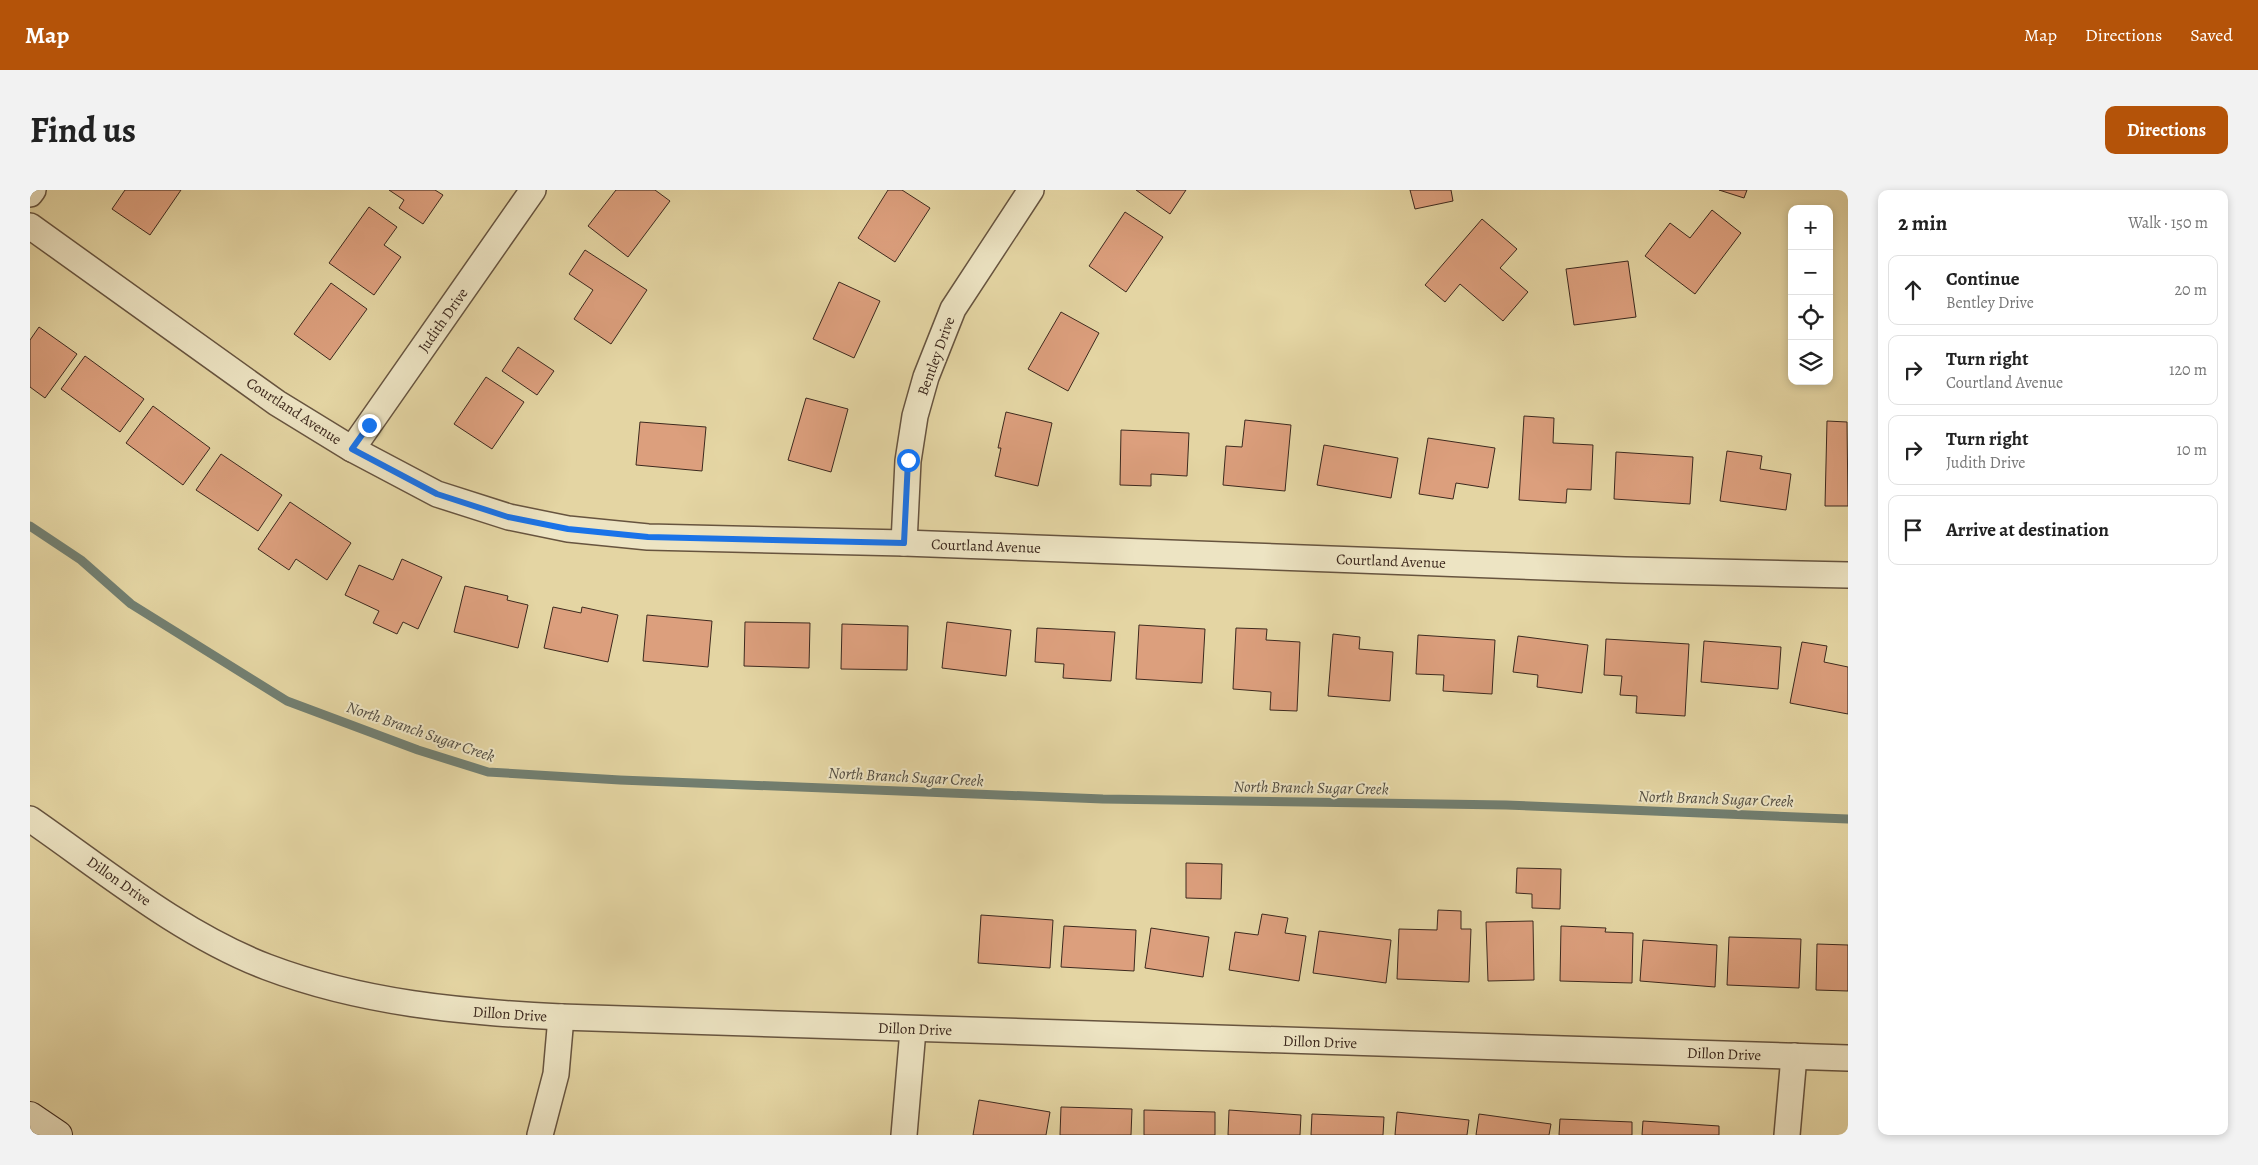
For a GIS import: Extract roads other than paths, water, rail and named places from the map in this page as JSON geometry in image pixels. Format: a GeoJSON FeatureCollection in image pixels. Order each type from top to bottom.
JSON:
{"type":"FeatureCollection","features":[{"type":"Feature","properties":{"kind":"street"},"geometry":{"type":"LineString","coordinates":[[30,194],[33,190]]}},
{"type":"Feature","properties":{"kind":"street","name":"Judith Drive"},"geometry":{"type":"LineString","coordinates":[[352,449],[533,190]]}},
{"type":"Feature","properties":{"kind":"street","name":"Bentley Drive"},"geometry":{"type":"LineString","coordinates":[[904,543],[908,460],[915,416],[926,377],[953,309],[1032,190]]}},
{"type":"Feature","properties":{"kind":"street","name":"Courtland Avenue"},"geometry":{"type":"LineString","coordinates":[[30,226],[277,403],[352,449],[437,494],[508,517],[568,529],[648,537],[904,543],[1625,570],[1848,576]]}},
{"type":"Feature","properties":{"kind":"street","name":"Dillon Drive"},"geometry":{"type":"LineString","coordinates":[[30,819],[160,909],[206,938],[267,967],[347,992],[420,1007],[561,1017],[913,1030],[1848,1058]]}},
{"type":"Feature","properties":{"kind":"street"},"geometry":{"type":"LineString","coordinates":[[540,1135],[556,1074],[561,1017]]}},
{"type":"Feature","properties":{"kind":"street"},"geometry":{"type":"LineString","coordinates":[[904,1135],[913,1030]]}},
{"type":"Feature","properties":{"kind":"street"},"geometry":{"type":"LineString","coordinates":[[1787,1135],[1794,1056]]}},
{"type":"Feature","properties":{"kind":"street"},"geometry":{"type":"LineString","coordinates":[[30,1116],[58,1135]]}},
{"type":"Feature","properties":{"kind":"waterway","name":"North Branch Sugar Creek"},"geometry":{"type":"LineString","coordinates":[[30,526],[81,560],[131,604],[287,701],[418,750],[488,772],[620,780],[1103,799],[1506,805],[1848,819]]}}]}
